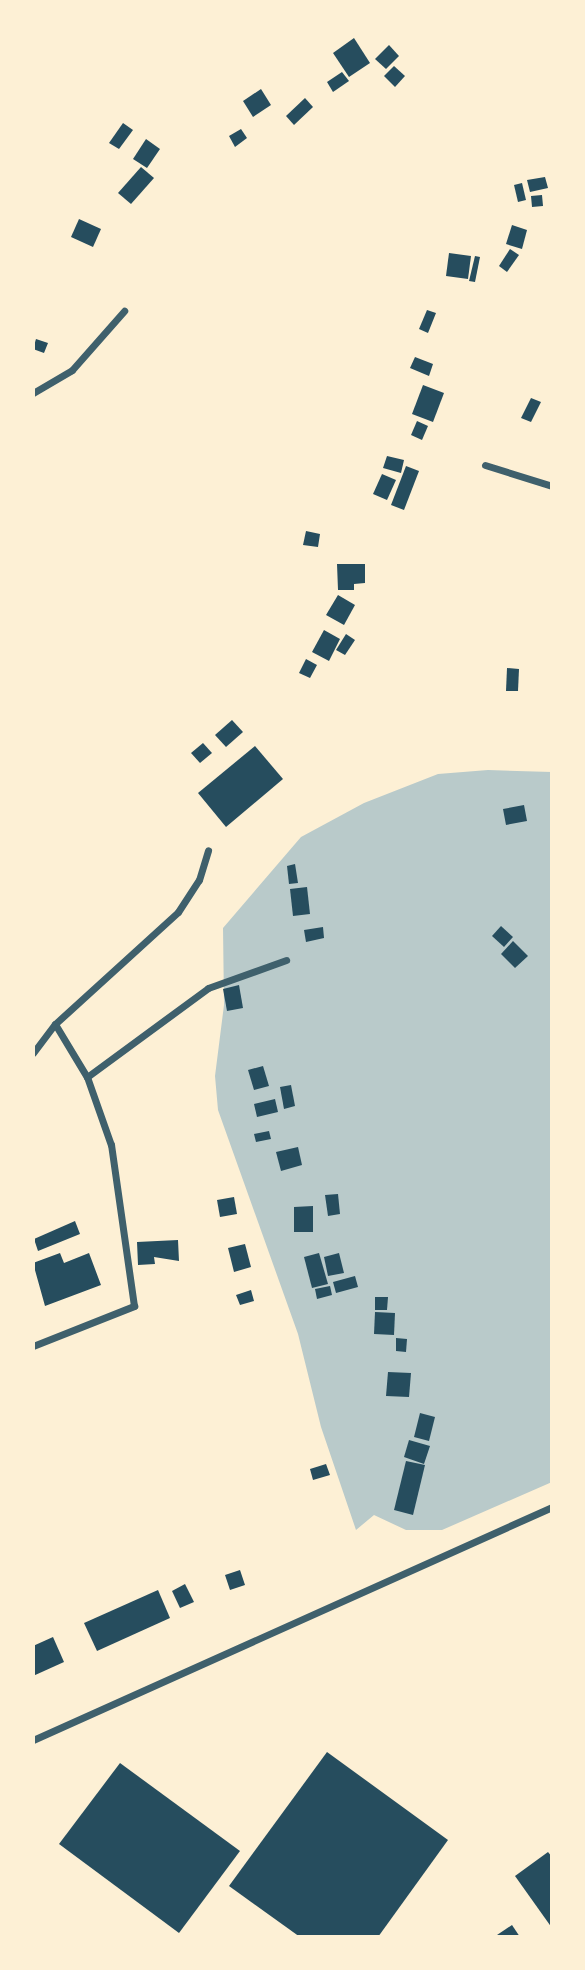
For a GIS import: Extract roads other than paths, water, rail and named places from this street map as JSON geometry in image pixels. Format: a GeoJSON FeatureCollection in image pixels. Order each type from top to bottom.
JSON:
{"type":"FeatureCollection","features":[{"type":"Feature","properties":{"kind":"street"},"geometry":{"type":"LineString","coordinates":[[33,393],[72,370],[124,311]]}},
{"type":"Feature","properties":{"kind":"street"},"geometry":{"type":"LineString","coordinates":[[485,465],[552,486]]}},
{"type":"Feature","properties":{"kind":"street"},"geometry":{"type":"LineString","coordinates":[[33,1053],[55,1024],[178,912],[199,880],[208,850]]}},
{"type":"Feature","properties":{"kind":"street"},"geometry":{"type":"LineString","coordinates":[[87,1077],[208,988],[286,960]]}},
{"type":"Feature","properties":{"kind":"street"},"geometry":{"type":"LineString","coordinates":[[33,1346],[134,1306],[111,1145],[87,1077],[55,1024]]}},
{"type":"Feature","properties":{"kind":"street"},"geometry":{"type":"LineString","coordinates":[[33,1740],[552,1507]]}}]}
